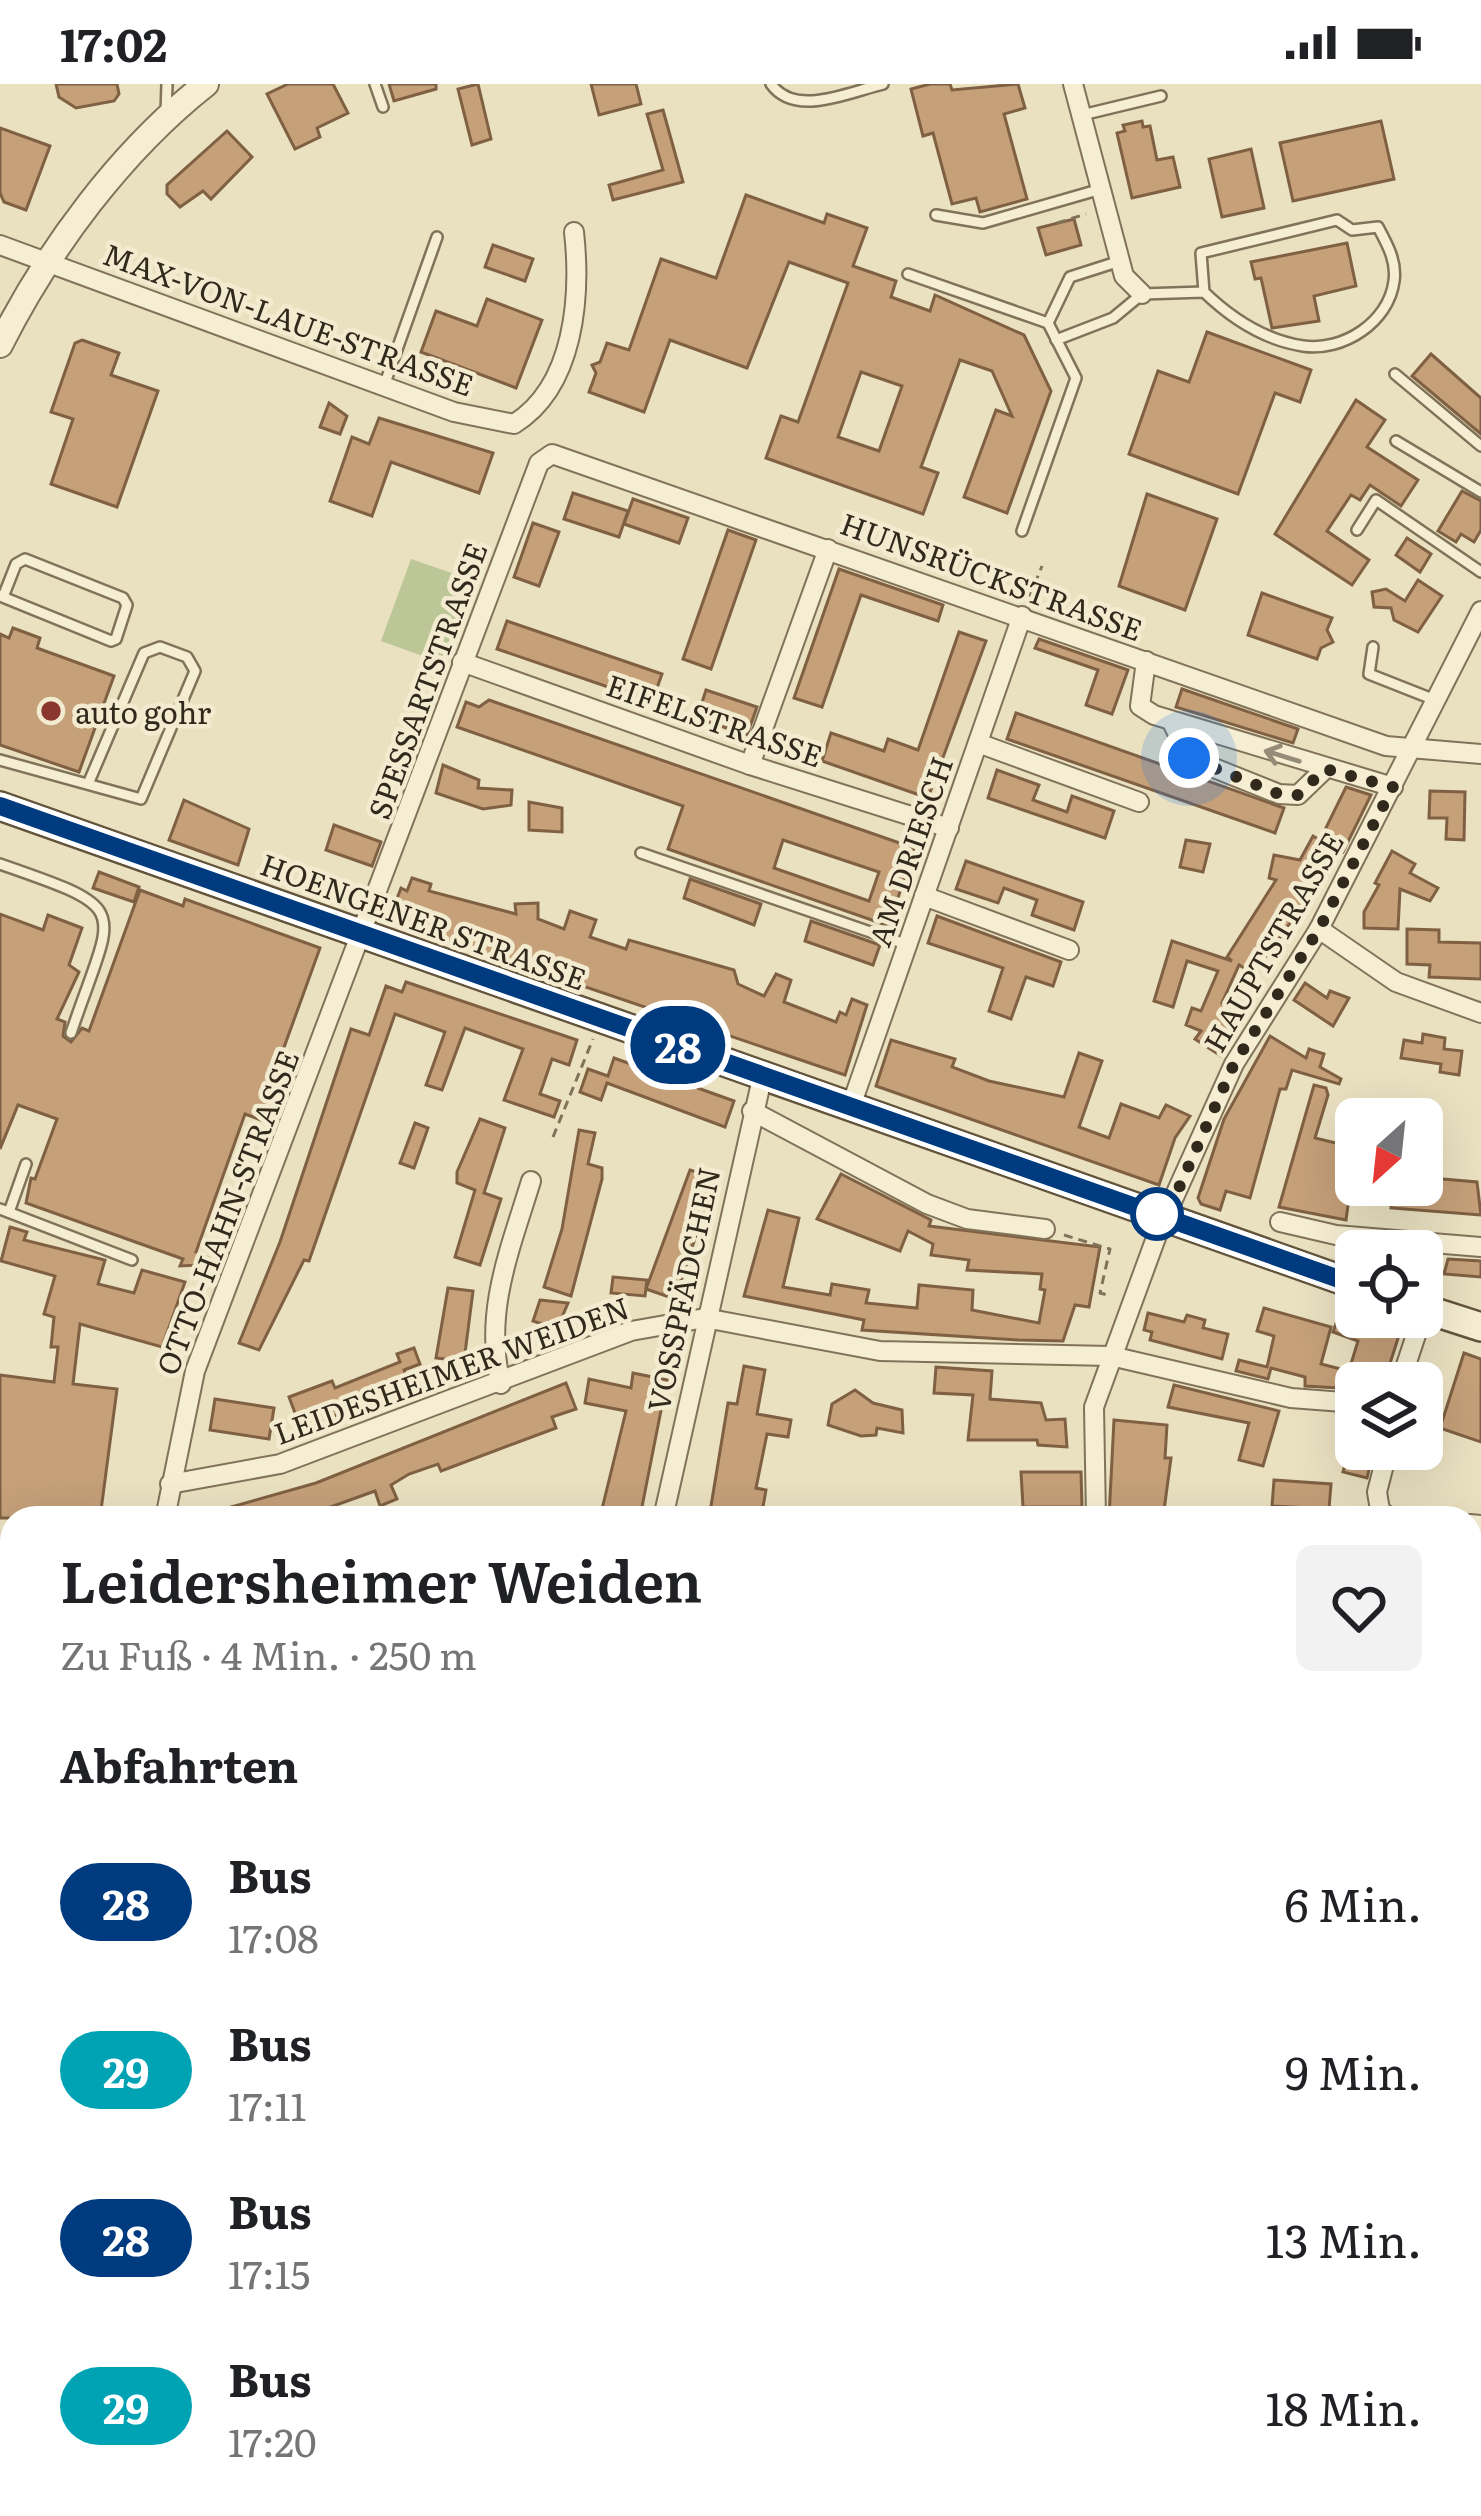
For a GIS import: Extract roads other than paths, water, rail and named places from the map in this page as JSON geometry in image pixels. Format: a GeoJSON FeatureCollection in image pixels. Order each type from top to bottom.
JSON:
{"type":"FeatureCollection","features":[{"type":"Feature","properties":{"kind":"main road","name":"HOENGENER STRASSE"},"geometry":{"type":"LineString","coordinates":[[0,806],[1335,1277]]}},
{"type":"Feature","properties":{"kind":"main road"},"geometry":{"type":"LineString","coordinates":[[1443,1318],[1481,1328]]}},
{"type":"Feature","properties":{"kind":"street"},"geometry":{"type":"LineString","coordinates":[[0,345],[48,262],[169,117],[206,84]]}},
{"type":"Feature","properties":{"kind":"street"},"geometry":{"type":"LineString","coordinates":[[1073,84],[1124,277],[1142,294]]}},
{"type":"Feature","properties":{"kind":"street","name":"MAX-VON-LAUE-STRASSE"},"geometry":{"type":"LineString","coordinates":[[0,245],[487,422],[514,424],[535,411],[548,393],[575,316],[574,232]]}},
{"type":"Feature","properties":{"kind":"street","name":"HUNSRÜCKSTRASSE"},"geometry":{"type":"LineString","coordinates":[[552,454],[1386,746],[1481,754]]}},
{"type":"Feature","properties":{"kind":"street","name":"SPESSARTSTRASSE"},"geometry":{"type":"LineString","coordinates":[[364,932],[539,463],[552,454]]}},
{"type":"Feature","properties":{"kind":"street"},"geometry":{"type":"LineString","coordinates":[[750,765],[828,549]]}},
{"type":"Feature","properties":{"kind":"street","name":"HAUPTSTRASSE"},"geometry":{"type":"LineString","coordinates":[[1096,1506],[1094,1407],[1129,1302],[1234,1064],[1319,929],[1481,610]]}},
{"type":"Feature","properties":{"kind":"street","name":"AM DRIESCH"},"geometry":{"type":"LineString","coordinates":[[851,1106],[1022,616]]}},
{"type":"Feature","properties":{"kind":"street","name":"EIFELSTRASSE"},"geometry":{"type":"LineString","coordinates":[[462,662],[750,765],[949,828]]}},
{"type":"Feature","properties":{"kind":"street"},"geometry":{"type":"LineString","coordinates":[[1146,662],[1140,706],[1172,722],[1393,787]]}},
{"type":"Feature","properties":{"kind":"street"},"geometry":{"type":"LineString","coordinates":[[1172,722],[1189,758],[1279,794],[1298,795],[1325,769]]}},
{"type":"Feature","properties":{"kind":"street"},"geometry":{"type":"LineString","coordinates":[[978,743],[1139,802]]}},
{"type":"Feature","properties":{"kind":"street"},"geometry":{"type":"LineString","coordinates":[[924,896],[1069,950]]}},
{"type":"Feature","properties":{"kind":"street"},"geometry":{"type":"LineString","coordinates":[[1319,929],[1396,982],[1481,1013]]}},
{"type":"Feature","properties":{"kind":"street","name":"OTTO-HAHN-STRASSE"},"geometry":{"type":"LineString","coordinates":[[166,1506],[195,1371],[364,932]]}},
{"type":"Feature","properties":{"kind":"street","name":"VOSSPFÄDCHEN"},"geometry":{"type":"LineString","coordinates":[[666,1506],[763,1074]]}},
{"type":"Feature","properties":{"kind":"street"},"geometry":{"type":"LineString","coordinates":[[752,1111],[927,1204],[967,1219],[1045,1229]]}},
{"type":"Feature","properties":{"kind":"street"},"geometry":{"type":"LineString","coordinates":[[501,1384],[491,1344],[497,1298],[531,1181]]}},
{"type":"Feature","properties":{"kind":"street"},"geometry":{"type":"LineString","coordinates":[[1280,1222],[1336,1234],[1481,1247]]}},
{"type":"Feature","properties":{"kind":"street","name":"LEIDESHEIMER WEIDEN"},"geometry":{"type":"LineString","coordinates":[[170,1484],[280,1464],[631,1331],[705,1318],[880,1351],[1111,1356],[1291,1398],[1335,1401]]}},
{"type":"Feature","properties":{"kind":"street"},"geometry":{"type":"LineString","coordinates":[[1382,1506],[1377,1492],[1383,1470]]}},
{"type":"Feature","properties":{"kind":"lane"},"geometry":{"type":"LineString","coordinates":[[167,84],[163,106],[169,117]]}},
{"type":"Feature","properties":{"kind":"lane"},"geometry":{"type":"LineString","coordinates":[[375,84],[382,107]]}},
{"type":"Feature","properties":{"kind":"lane"},"geometry":{"type":"LineString","coordinates":[[771,84],[785,98],[802,103],[883,84]]}},
{"type":"Feature","properties":{"kind":"lane"},"geometry":{"type":"LineString","coordinates":[[1082,115],[1161,96]]}},
{"type":"Feature","properties":{"kind":"lane"},"geometry":{"type":"LineString","coordinates":[[936,215],[983,224],[1103,199]]}},
{"type":"Feature","properties":{"kind":"lane"},"geometry":{"type":"LineString","coordinates":[[1056,340],[1113,318],[1142,294],[1204,292],[1231,317],[1277,340],[1327,347],[1357,336],[1377,317],[1394,283],[1392,255],[1378,227],[1352,230],[1337,220],[1201,253],[1204,292]]}},
{"type":"Feature","properties":{"kind":"lane"},"geometry":{"type":"LineString","coordinates":[[384,386],[437,237]]}},
{"type":"Feature","properties":{"kind":"lane"},"geometry":{"type":"LineString","coordinates":[[1048,323],[1070,277],[1120,261]]}},
{"type":"Feature","properties":{"kind":"lane"},"geometry":{"type":"LineString","coordinates":[[908,274],[1048,323],[1076,379],[1022,532]]}},
{"type":"Feature","properties":{"kind":"lane"},"geometry":{"type":"LineString","coordinates":[[1395,374],[1481,446]]}},
{"type":"Feature","properties":{"kind":"lane"},"geometry":{"type":"LineString","coordinates":[[1396,441],[1481,492]]}},
{"type":"Feature","properties":{"kind":"lane"},"geometry":{"type":"LineString","coordinates":[[1357,530],[1376,500],[1481,572]]}},
{"type":"Feature","properties":{"kind":"lane"},"geometry":{"type":"LineString","coordinates":[[25,559],[128,604],[116,639],[111,641],[2,596],[16,564],[25,559]]}},
{"type":"Feature","properties":{"kind":"lane"},"geometry":{"type":"LineString","coordinates":[[0,760],[136,800],[144,797],[195,671],[187,657],[160,647],[143,653],[88,784]]}},
{"type":"Feature","properties":{"kind":"lane"},"geometry":{"type":"LineString","coordinates":[[1373,647],[1369,674],[1435,700]]}},
{"type":"Feature","properties":{"kind":"lane"},"geometry":{"type":"LineString","coordinates":[[640,853],[908,945]]}},
{"type":"Feature","properties":{"kind":"lane"},"geometry":{"type":"LineString","coordinates":[[0,864],[78,891],[100,906],[108,926],[71,1033]]}},
{"type":"Feature","properties":{"kind":"lane"},"geometry":{"type":"LineString","coordinates":[[26,1165],[4,1211],[132,1260]]}},
{"type":"Feature","properties":{"kind":"place","name":"auto gohr"},"geometry":{"type":"Point","coordinates":[51,711]}}]}
